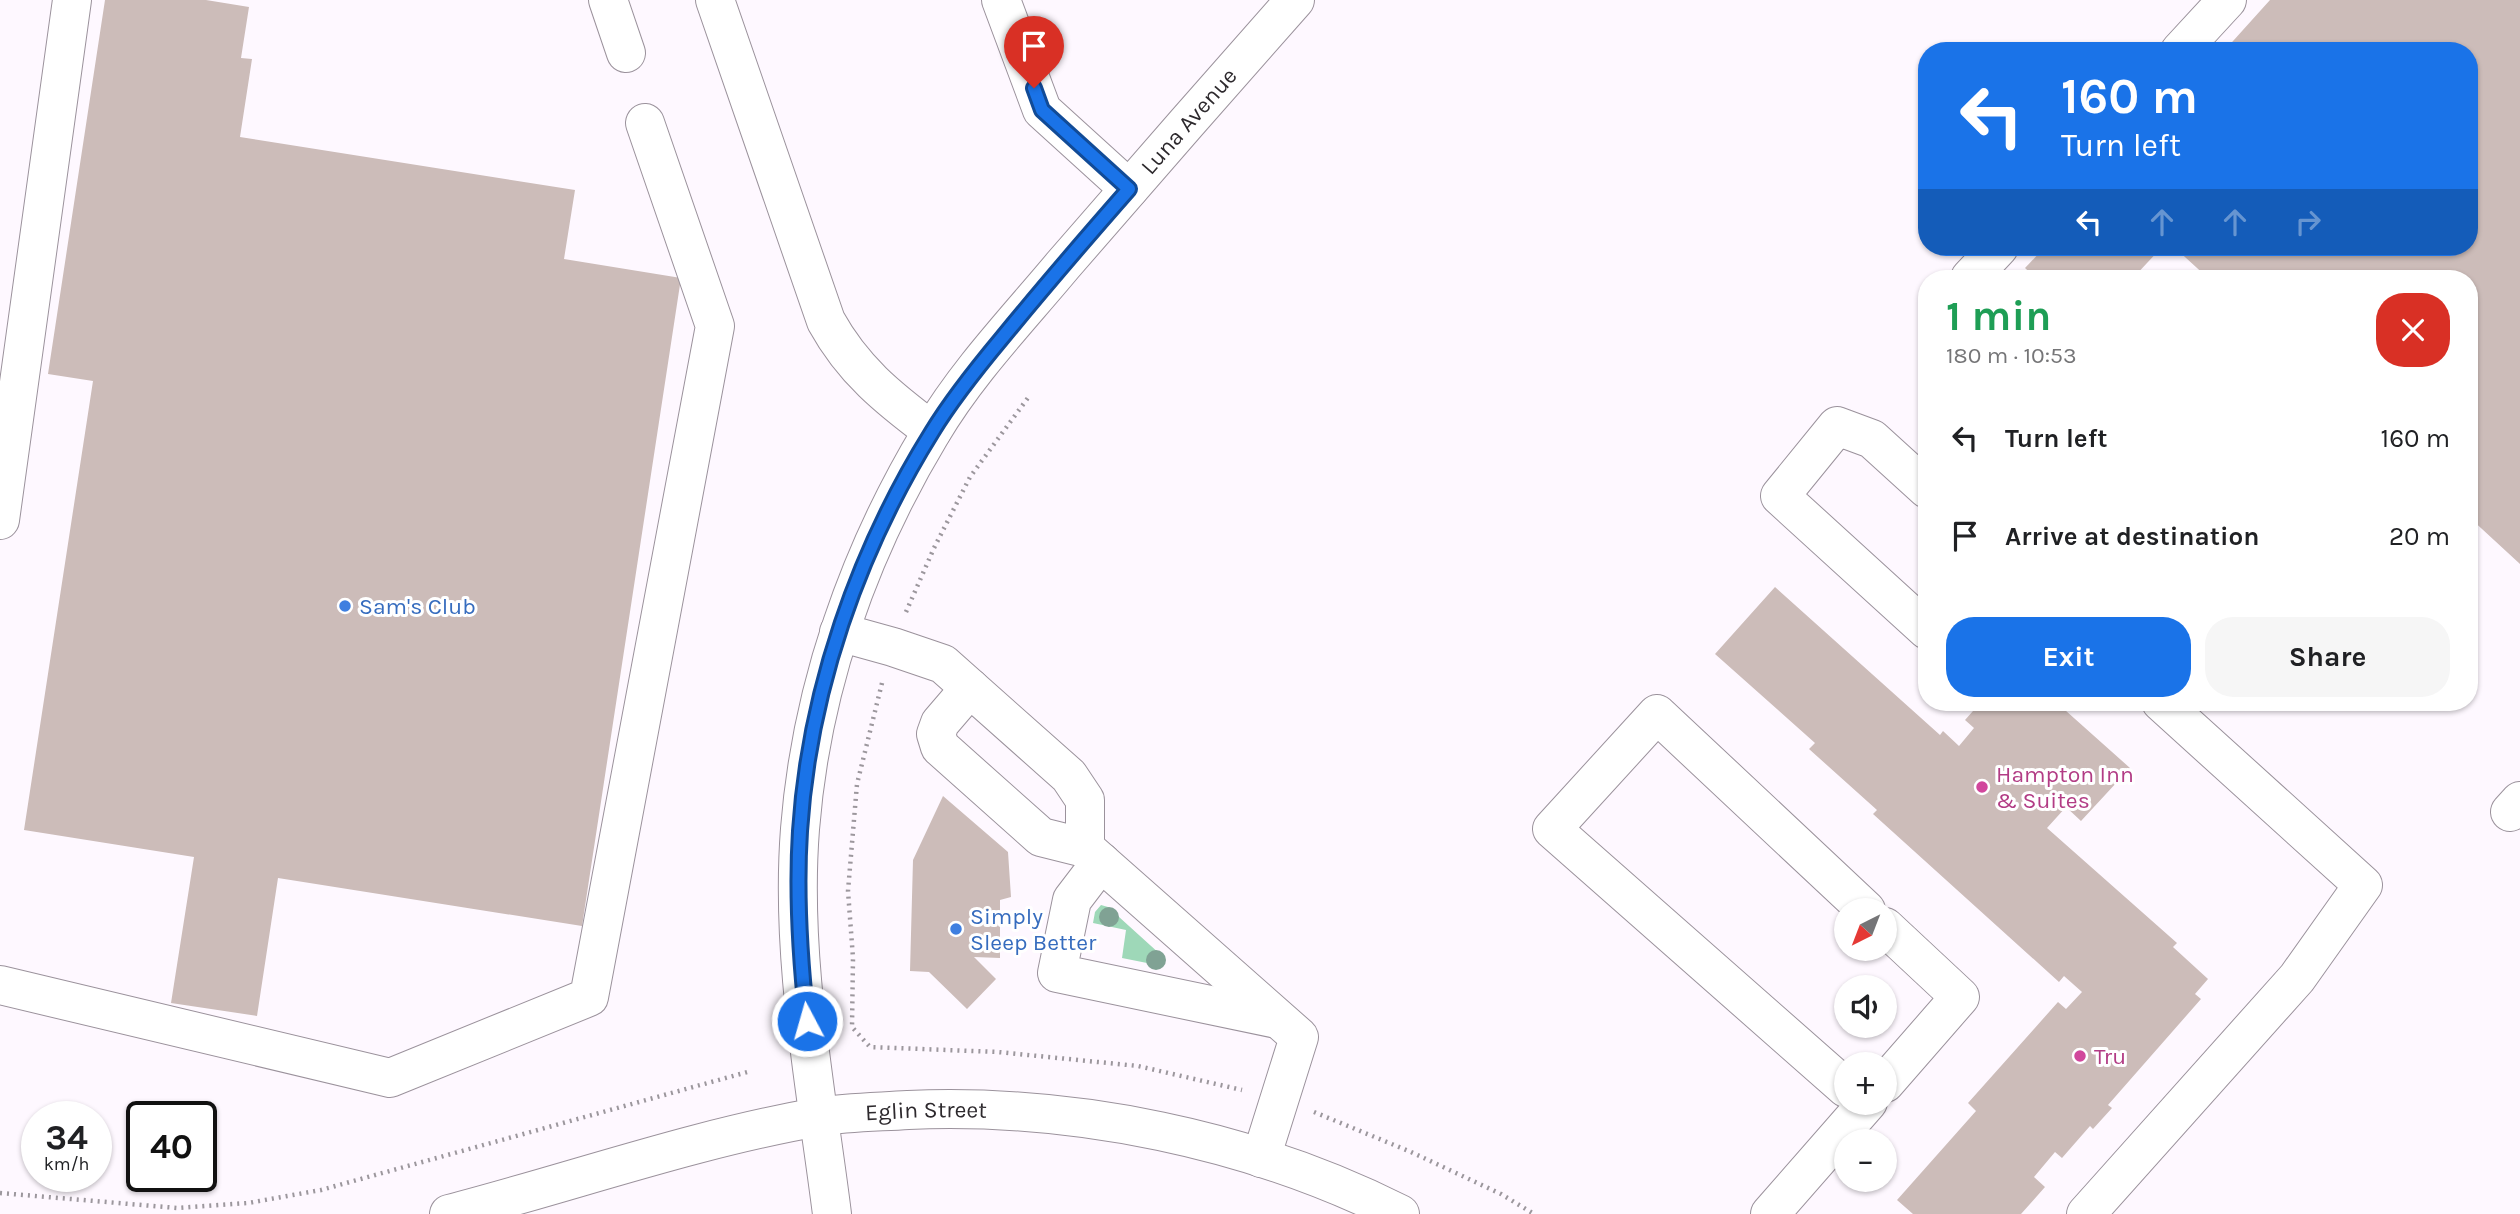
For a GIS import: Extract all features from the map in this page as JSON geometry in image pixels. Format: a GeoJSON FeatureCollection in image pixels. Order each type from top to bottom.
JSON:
{"type":"FeatureCollection","features":[{"type":"Feature","properties":{"kind":"street"},"geometry":{"type":"LineString","coordinates":[[0,520],[72,0]]}},
{"type":"Feature","properties":{"kind":"street"},"geometry":{"type":"LineString","coordinates":[[608,0],[626,52]]}},
{"type":"Feature","properties":{"kind":"street"},"geometry":{"type":"LineString","coordinates":[[715,0],[826,321],[841,348],[860,371],[886,397],[932,431]]}},
{"type":"Feature","properties":{"kind":"street"},"geometry":{"type":"LineString","coordinates":[[1002,0],[1042,110],[1129,189]]}},
{"type":"Feature","properties":{"kind":"street","name":"Luna Avenue"},"geometry":{"type":"LineString","coordinates":[[832,1214],[799,954],[800,830],[818,711],[850,597],[871,549],[932,431],[997,344],[1295,0]]}},
{"type":"Feature","properties":{"kind":"street"},"geometry":{"type":"LineString","coordinates":[[2188,42],[2227,0]]}},
{"type":"Feature","properties":{"kind":"street"},"geometry":{"type":"LineString","coordinates":[[0,985],[390,1079],[589,997],[715,326],[645,123]]}},
{"type":"Feature","properties":{"kind":"street"},"geometry":{"type":"LineString","coordinates":[[1977,270],[1991,256]]}},
{"type":"Feature","properties":{"kind":"street"},"geometry":{"type":"LineString","coordinates":[[1918,481],[1872,439],[1837,426],[1780,496],[1918,621]]}},
{"type":"Feature","properties":{"kind":"street"},"geometry":{"type":"LineString","coordinates":[[839,632],[943,664],[1069,776],[1085,800],[1093,855],[1072,900],[1057,973],[1279,1020]]}},
{"type":"Feature","properties":{"kind":"street"},"geometry":{"type":"LineString","coordinates":[[970,688],[940,723],[936,734],[940,747],[1041,838],[1093,855],[1299,1037],[1261,1158]]}},
{"type":"Feature","properties":{"kind":"street"},"geometry":{"type":"LineString","coordinates":[[2086,1214],[2297,978],[2363,885],[2171,711]]}},
{"type":"Feature","properties":{"kind":"street"},"geometry":{"type":"LineString","coordinates":[[1834,1069],[1552,829],[1657,715],[1853,898]]}},
{"type":"Feature","properties":{"kind":"street"},"geometry":{"type":"LineString","coordinates":[[1897,938],[1960,997],[1897,1063]]}},
{"type":"Feature","properties":{"kind":"street","name":"Eglin Street"},"geometry":{"type":"LineString","coordinates":[[449,1214],[727,1137],[820,1117],[985,1109],[1056,1114],[1176,1136],[1261,1158],[1319,1178],[1400,1214]]}},
{"type":"Feature","properties":{"kind":"street"},"geometry":{"type":"LineString","coordinates":[[1770,1214],[1851,1115]]}},
{"type":"Feature","properties":{"kind":"path"},"geometry":{"type":"LineString","coordinates":[[0,1193],[177,1208],[248,1203],[321,1190],[751,1071]]}},
{"type":"Feature","properties":{"kind":"green space"},"geometry":{"type":"Polygon","coordinates":[[[1101,905],[1108,907],[1161,955],[1164,959],[1162,966],[1122,958],[1126,930],[1093,923],[1095,912],[1101,905]]]}},
{"type":"Feature","properties":{"kind":"building","name":"Sam's Club"},"geometry":{"type":"Polygon","coordinates":[[[105,0],[206,0],[249,7],[241,58],[252,59],[240,137],[575,190],[564,259],[681,278],[582,926],[278,878],[257,1016],[171,1003],[194,857],[24,830],[93,381],[48,374],[105,0]]]}},
{"type":"Feature","properties":{"kind":"building"},"geometry":{"type":"Polygon","coordinates":[[[2270,0],[2520,0],[2520,564],[2478,525],[2478,270],[2199,270],[2184,256],[2478,256],[2478,42],[2232,42],[2270,0]]]}},
{"type":"Feature","properties":{"kind":"building"},"geometry":{"type":"Polygon","coordinates":[[[2036,256],[2154,256],[2140,270],[2025,268],[2036,256]]]}},
{"type":"Feature","properties":{"kind":"building","name":"Hampton Inn & Suites"},"geometry":{"type":"Polygon","coordinates":[[[1775,587],[1940,735],[1943,731],[1959,746],[1974,728],[1965,720],[1973,711],[2066,711],[2130,768],[2081,821],[2066,807],[2047,828],[2177,943],[2173,947],[2208,979],[2195,994],[2201,999],[2108,1105],[2112,1108],[2093,1129],[2090,1126],[2062,1158],[2055,1152],[2034,1177],[2045,1187],[2021,1214],[1913,1214],[1897,1200],[1976,1111],[1968,1103],[2058,1002],[2066,1009],[2082,992],[2064,976],[2059,982],[1873,814],[1877,810],[1809,749],[1815,743],[1715,654],[1775,587]]]}},
{"type":"Feature","properties":{"kind":"building","name":"Simply Sleep Better"},"geometry":{"type":"Polygon","coordinates":[[[943,796],[1008,852],[1011,897],[1000,900],[1000,958],[974,957],[996,979],[967,1009],[929,972],[910,971],[913,860],[943,796]]]}},
{"type":"Feature","properties":{"kind":"place","name":"Sam's Club"},"geometry":{"type":"Point","coordinates":[345,606]}},
{"type":"Feature","properties":{"kind":"place","name":"Hampton Inn & Suites"},"geometry":{"type":"Point","coordinates":[1982,787]}},
{"type":"Feature","properties":{"kind":"place","name":"Simply Sleep Better"},"geometry":{"type":"Point","coordinates":[956,929]}},
{"type":"Feature","properties":{"kind":"place","name":"Tru"},"geometry":{"type":"Point","coordinates":[2080,1056]}},
{"type":"Feature","properties":{"kind":"route"},"geometry":{"type":"LineString","coordinates":[[807,1021],[799,954],[800,830],[818,711],[850,597],[898,492],[932,431],[985,358],[1129,189],[1042,110],[1034,88]]}}]}
